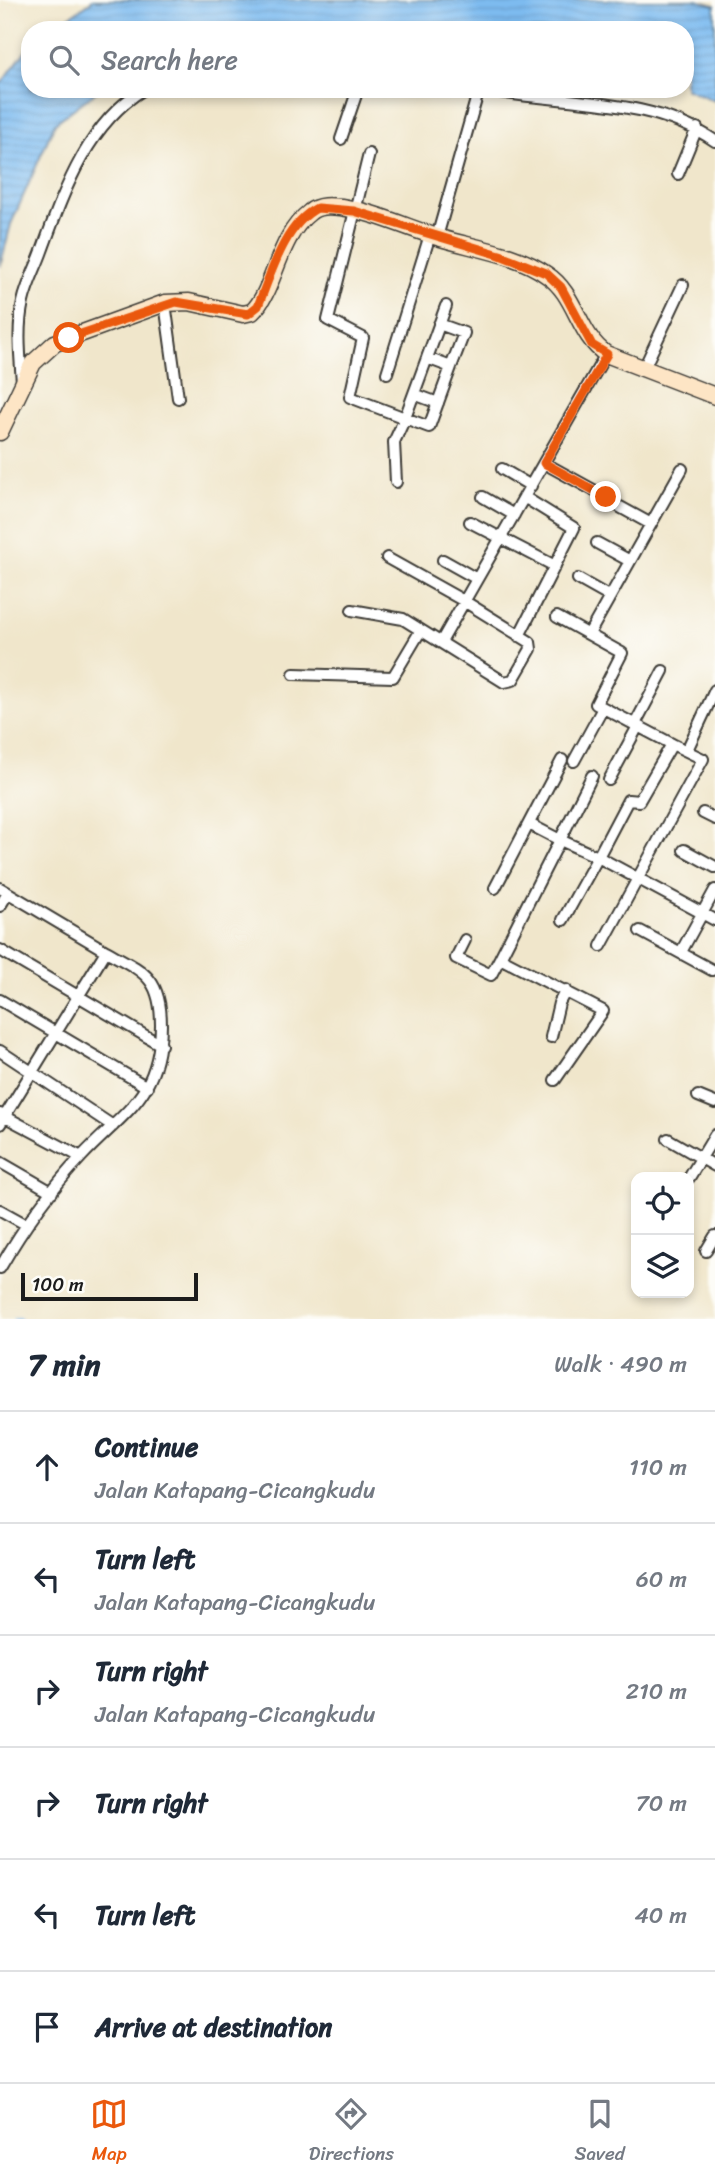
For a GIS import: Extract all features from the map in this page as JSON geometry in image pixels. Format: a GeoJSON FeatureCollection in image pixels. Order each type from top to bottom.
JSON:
{"type":"FeatureCollection","features":[{"type":"Feature","properties":{"kind":"street"},"geometry":{"type":"LineString","coordinates":[[22,382],[18,338],[23,302],[67,185],[90,142],[117,111],[133,98]]}},
{"type":"Feature","properties":{"kind":"street"},"geometry":{"type":"LineString","coordinates":[[341,139],[355,98]]}},
{"type":"Feature","properties":{"kind":"street"},"geometry":{"type":"LineString","coordinates":[[387,373],[478,98]]}},
{"type":"Feature","properties":{"kind":"street"},"geometry":{"type":"LineString","coordinates":[[538,98],[637,108],[697,128],[715,141]]}},
{"type":"Feature","properties":{"kind":"street"},"geometry":{"type":"LineString","coordinates":[[678,174],[697,128]]}},
{"type":"Feature","properties":{"kind":"street"},"geometry":{"type":"LineString","coordinates":[[369,154],[328,320],[363,338],[350,397],[429,427],[464,333],[439,324]]}},
{"type":"Feature","properties":{"kind":"street"},"geometry":{"type":"LineString","coordinates":[[0,432],[33,363],[55,343],[165,303],[189,302],[248,314],[258,306],[280,255],[302,218],[317,208],[354,211],[500,255],[546,273],[561,287],[592,345],[607,354],[715,396]]}},
{"type":"Feature","properties":{"kind":"street"},"geometry":{"type":"LineString","coordinates":[[644,368],[683,285]]}},
{"type":"Feature","properties":{"kind":"street"},"geometry":{"type":"LineString","coordinates":[[165,303],[178,398]]}},
{"type":"Feature","properties":{"kind":"street"},"geometry":{"type":"LineString","coordinates":[[397,482],[394,442],[446,306]]}},
{"type":"Feature","properties":{"kind":"street"},"geometry":{"type":"LineString","coordinates":[[441,642],[607,354]]}},
{"type":"Feature","properties":{"kind":"street"},"geometry":{"type":"LineString","coordinates":[[427,358],[451,367]]}},
{"type":"Feature","properties":{"kind":"street"},"geometry":{"type":"LineString","coordinates":[[414,394],[438,403]]}},
{"type":"Feature","properties":{"kind":"street"},"geometry":{"type":"LineString","coordinates":[[544,463],[606,497]]}},
{"type":"Feature","properties":{"kind":"street"},"geometry":{"type":"LineString","coordinates":[[502,469],[531,486]]}},
{"type":"Feature","properties":{"kind":"street"},"geometry":{"type":"LineString","coordinates":[[589,634],[682,469]]}},
{"type":"Feature","properties":{"kind":"street"},"geometry":{"type":"LineString","coordinates":[[519,636],[573,527],[524,497]]}},
{"type":"Feature","properties":{"kind":"street"},"geometry":{"type":"LineString","coordinates":[[484,498],[514,515]]}},
{"type":"Feature","properties":{"kind":"street"},"geometry":{"type":"LineString","coordinates":[[620,507],[651,524]]}},
{"type":"Feature","properties":{"kind":"street"},"geometry":{"type":"LineString","coordinates":[[470,522],[555,566]]}},
{"type":"Feature","properties":{"kind":"street"},"geometry":{"type":"LineString","coordinates":[[597,543],[630,561]]}},
{"type":"Feature","properties":{"kind":"street"},"geometry":{"type":"LineString","coordinates":[[352,610],[400,618],[508,682],[513,680],[531,649],[530,642],[387,558]]}},
{"type":"Feature","properties":{"kind":"street"},"geometry":{"type":"LineString","coordinates":[[443,560],[477,579]]}},
{"type":"Feature","properties":{"kind":"street"},"geometry":{"type":"LineString","coordinates":[[578,579],[610,597]]}},
{"type":"Feature","properties":{"kind":"street"},"geometry":{"type":"LineString","coordinates":[[557,617],[622,653],[596,704],[715,766]]}},
{"type":"Feature","properties":{"kind":"street"},"geometry":{"type":"LineString","coordinates":[[294,674],[393,677],[421,629]]}},
{"type":"Feature","properties":{"kind":"street"},"geometry":{"type":"LineString","coordinates":[[609,780],[663,671]]}},
{"type":"Feature","properties":{"kind":"street"},"geometry":{"type":"LineString","coordinates":[[687,750],[715,690]]}},
{"type":"Feature","properties":{"kind":"street"},"geometry":{"type":"LineString","coordinates":[[495,888],[529,824],[603,708]]}},
{"type":"Feature","properties":{"kind":"street"},"geometry":{"type":"LineString","coordinates":[[563,920],[628,800],[639,801],[672,744]]}},
{"type":"Feature","properties":{"kind":"street"},"geometry":{"type":"LineString","coordinates":[[601,946],[703,759]]}},
{"type":"Feature","properties":{"kind":"street"},"geometry":{"type":"LineString","coordinates":[[465,940],[456,958],[491,975],[592,776]]}},
{"type":"Feature","properties":{"kind":"street"},"geometry":{"type":"LineString","coordinates":[[703,813],[715,819]]}},
{"type":"Feature","properties":{"kind":"street"},"geometry":{"type":"LineString","coordinates":[[529,824],[715,920]]}},
{"type":"Feature","properties":{"kind":"street"},"geometry":{"type":"LineString","coordinates":[[684,850],[715,867]]}},
{"type":"Feature","properties":{"kind":"street"},"geometry":{"type":"LineString","coordinates":[[0,906],[4,890],[144,972],[158,990],[161,1045],[158,1065],[147,1087],[52,1192],[1,1265]]}},
{"type":"Feature","properties":{"kind":"street"},"geometry":{"type":"LineString","coordinates":[[681,951],[715,890]]}},
{"type":"Feature","properties":{"kind":"street"},"geometry":{"type":"LineString","coordinates":[[640,931],[712,970]]}},
{"type":"Feature","properties":{"kind":"street"},"geometry":{"type":"LineString","coordinates":[[0,950],[79,994],[161,1045]]}},
{"type":"Feature","properties":{"kind":"street"},"geometry":{"type":"LineString","coordinates":[[81,1157],[1,1118],[106,951]]}},
{"type":"Feature","properties":{"kind":"street"},"geometry":{"type":"LineString","coordinates":[[500,958],[603,1011],[555,1080]]}},
{"type":"Feature","properties":{"kind":"street"},"geometry":{"type":"LineString","coordinates":[[551,1037],[559,1003],[566,990]]}},
{"type":"Feature","properties":{"kind":"street"},"geometry":{"type":"LineString","coordinates":[[0,1000],[147,1087]]}},
{"type":"Feature","properties":{"kind":"street"},"geometry":{"type":"LineString","coordinates":[[0,1051],[113,1126]]}},
{"type":"Feature","properties":{"kind":"street"},"geometry":{"type":"LineString","coordinates":[[698,1096],[715,1103]]}},
{"type":"Feature","properties":{"kind":"street"},"geometry":{"type":"LineString","coordinates":[[693,1172],[715,1135]]}},
{"type":"Feature","properties":{"kind":"street"},"geometry":{"type":"LineString","coordinates":[[668,1139],[715,1166]]}},
{"type":"Feature","properties":{"kind":"street"},"geometry":{"type":"LineString","coordinates":[[0,1162],[52,1192]]}},
{"type":"Feature","properties":{"kind":"street"},"geometry":{"type":"LineString","coordinates":[[0,1210],[27,1225]]}},
{"type":"Feature","properties":{"kind":"street"},"geometry":{"type":"LineString","coordinates":[[706,1251],[715,1236]]}},
{"type":"Feature","properties":{"kind":"water"},"geometry":{"type":"Polygon","coordinates":[[[93,0],[696,0],[715,5],[715,101],[694,92],[694,21],[64,21],[93,0]]]}},
{"type":"Feature","properties":{"kind":"water"},"geometry":{"type":"Polygon","coordinates":[[[21,57],[21,98],[88,98],[55,123],[11,224],[0,267],[0,85],[21,57]]]}},
{"type":"Feature","properties":{"kind":"waterway"},"geometry":{"type":"LineString","coordinates":[[15,1319],[20,1319]]}},
{"type":"Feature","properties":{"kind":"route"},"geometry":{"type":"LineString","coordinates":[[69,338],[165,303],[189,302],[248,314],[258,306],[275,264],[302,218],[312,210],[326,206],[354,211],[500,255],[546,273],[561,287],[592,345],[607,354],[544,463],[606,497]]}}]}
